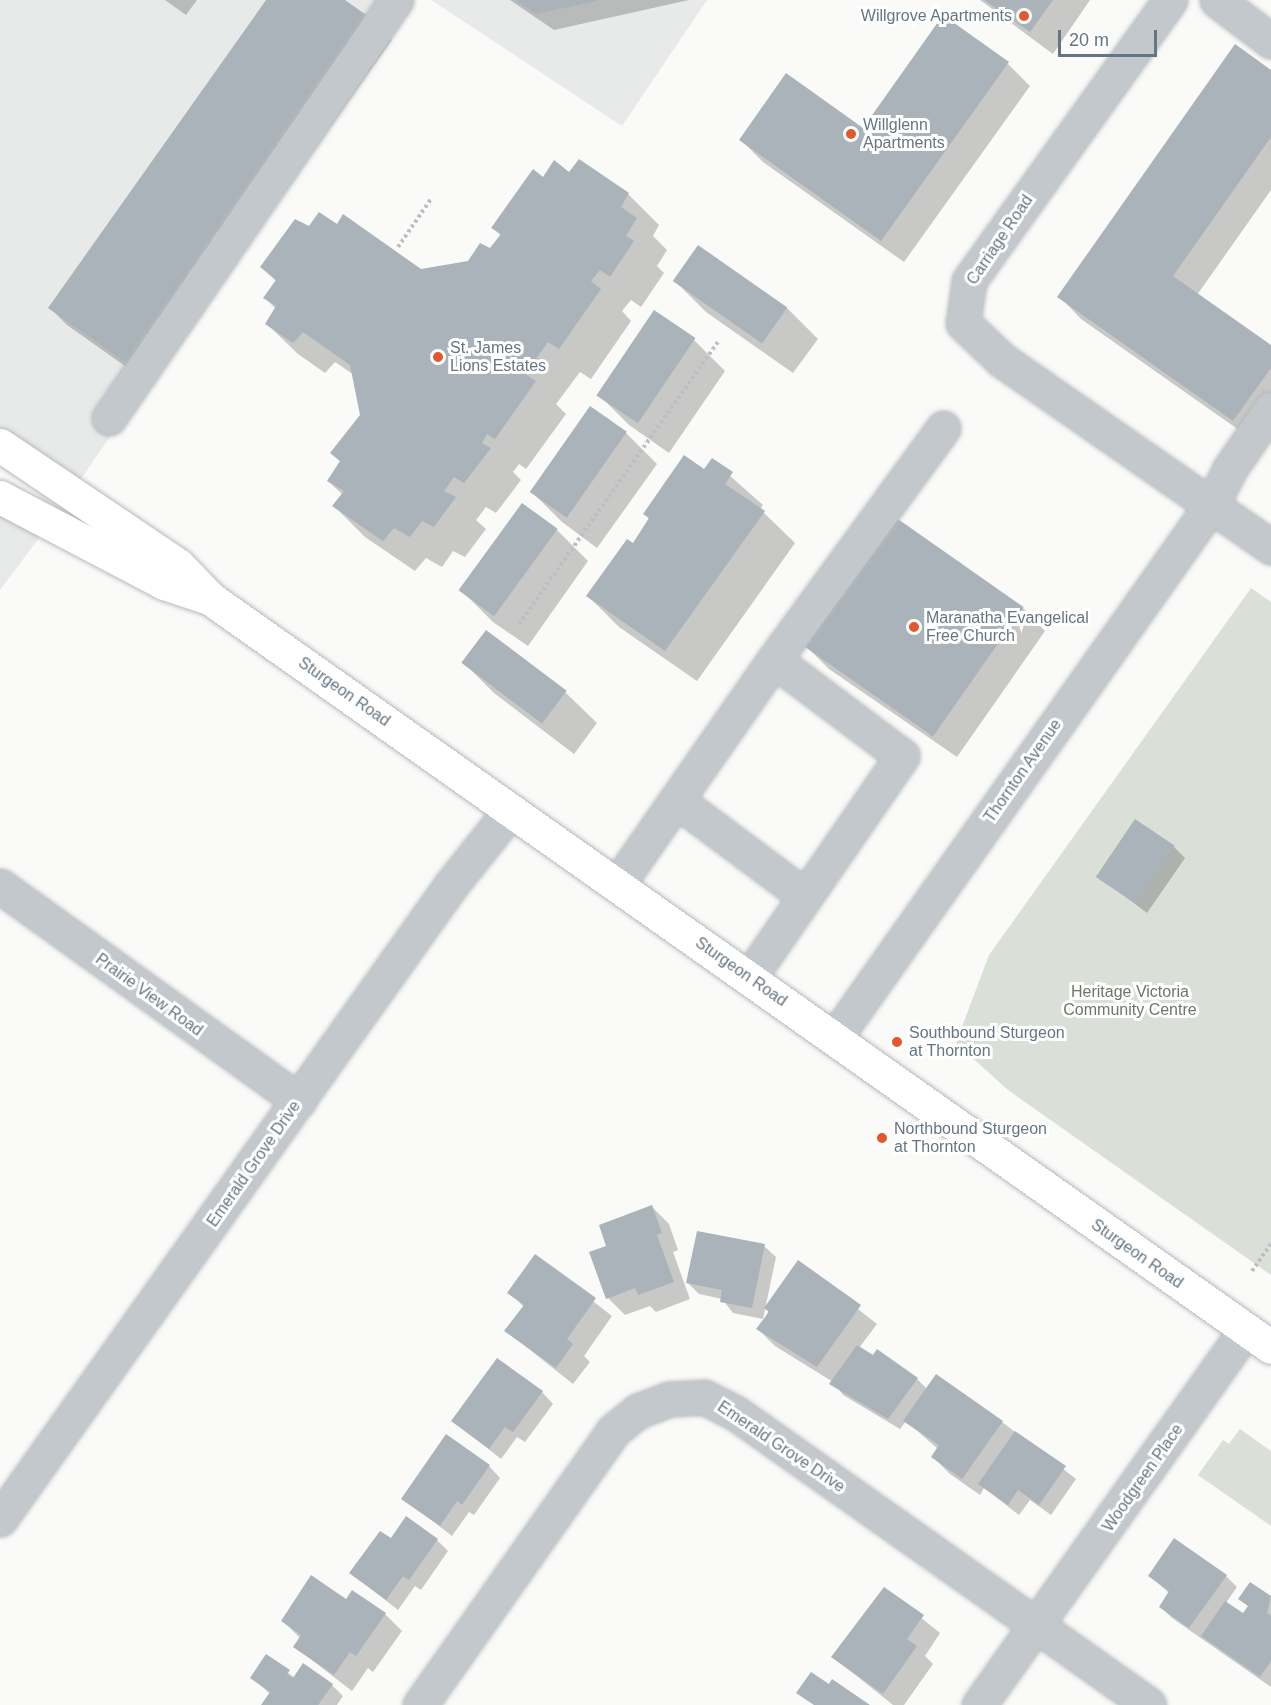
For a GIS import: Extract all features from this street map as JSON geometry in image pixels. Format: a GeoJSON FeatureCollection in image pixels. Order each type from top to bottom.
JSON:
{"type":"FeatureCollection","features":[{"type":"Feature","properties":{"kind":"main road","name":"Sturgeon Road"},"geometry":{"type":"LineString","coordinates":[[0,444],[178,565],[210,598],[1258,1338]]}},
{"type":"Feature","properties":{"kind":"main road","name":"Sturgeon Road"},"geometry":{"type":"LineString","coordinates":[[0,497],[164,584],[210,598]]}},
{"type":"Feature","properties":{"kind":"street"},"geometry":{"type":"LineString","coordinates":[[109,418],[396,0]]}},
{"type":"Feature","properties":{"kind":"street","name":"Carriage Road"},"geometry":{"type":"LineString","coordinates":[[1170,0],[969,280],[963,323],[1002,360],[1271,547]]}},
{"type":"Feature","properties":{"kind":"street"},"geometry":{"type":"LineString","coordinates":[[1217,0],[1271,41]]}},
{"type":"Feature","properties":{"kind":"street","name":"Thornton Avenue"},"geometry":{"type":"LineString","coordinates":[[834,1039],[1212,504],[1229,470],[1271,409]]}},
{"type":"Feature","properties":{"kind":"street"},"geometry":{"type":"LineString","coordinates":[[617,885],[774,660],[943,428]]}},
{"type":"Feature","properties":{"kind":"street"},"geometry":{"type":"LineString","coordinates":[[749,978],[902,756],[774,660]]}},
{"type":"Feature","properties":{"kind":"street"},"geometry":{"type":"LineString","coordinates":[[676,800],[805,896]]}},
{"type":"Feature","properties":{"kind":"street","name":"Emerald Grove Drive"},"geometry":{"type":"LineString","coordinates":[[0,1519],[451,885],[510,811]]}},
{"type":"Feature","properties":{"kind":"street","name":"Prairie View Road"},"geometry":{"type":"LineString","coordinates":[[0,886],[299,1101]]}},
{"type":"Feature","properties":{"kind":"street","name":"Woodgreen Place"},"geometry":{"type":"LineString","coordinates":[[978,1705],[1258,1338]]}},
{"type":"Feature","properties":{"kind":"street","name":"Emerald Grove Drive"},"geometry":{"type":"LineString","coordinates":[[420,1705],[614,1431],[638,1411],[669,1399],[704,1397],[737,1414],[1038,1624]]}},
{"type":"Feature","properties":{"kind":"street"},"geometry":{"type":"LineString","coordinates":[[1038,1624],[1149,1705]]}},
{"type":"Feature","properties":{"kind":"path"},"geometry":{"type":"LineString","coordinates":[[398,247],[431,200]]}},
{"type":"Feature","properties":{"kind":"path"},"geometry":{"type":"LineString","coordinates":[[519,624],[719,341]]}},
{"type":"Feature","properties":{"kind":"path"},"geometry":{"type":"LineString","coordinates":[[1252,1271],[1271,1244]]}},
{"type":"Feature","properties":{"kind":"shaded area"},"geometry":{"type":"Polygon","coordinates":[[[0,0],[409,0],[72,492],[0,443],[0,0]]]}},
{"type":"Feature","properties":{"kind":"shaded area"},"geometry":{"type":"Polygon","coordinates":[[[431,0],[707,0],[622,126],[431,0]]]}},
{"type":"Feature","properties":{"kind":"shaded area"},"geometry":{"type":"Polygon","coordinates":[[[0,497],[51,522],[0,590],[0,497]]]}},
{"type":"Feature","properties":{"kind":"green space","name":"Heritage Victoria Community Centre"},"geometry":{"type":"Polygon","coordinates":[[[1251,588],[1271,602],[1271,1275],[1008,1090],[956,1043],[989,955],[1251,588]]]}},
{"type":"Feature","properties":{"kind":"green space"},"geometry":{"type":"Polygon","coordinates":[[[1240,1429],[1271,1451],[1271,1526],[1198,1475],[1223,1440],[1229,1444],[1240,1429]]]}},
{"type":"Feature","properties":{"kind":"building"},"geometry":{"type":"Polygon","coordinates":[[[266,0],[345,0],[376,22],[132,367],[48,308],[266,0]]]}},
{"type":"Feature","properties":{"kind":"building"},"geometry":{"type":"Polygon","coordinates":[[[516,0],[597,0],[597,1],[536,14],[516,0]]]}},
{"type":"Feature","properties":{"kind":"building","name":"Willgrove Apartments"},"geometry":{"type":"Polygon","coordinates":[[[984,0],[1053,0],[1030,32],[984,0]]]}},
{"type":"Feature","properties":{"kind":"building","name":"Willglenn Apartments"},"geometry":{"type":"Polygon","coordinates":[[[943,15],[1009,62],[881,241],[739,140],[786,73],[863,128],[943,15]]]}},
{"type":"Feature","properties":{"kind":"building"},"geometry":{"type":"Polygon","coordinates":[[[1235,44],[1271,70],[1271,137],[1173,276],[1271,345],[1271,368],[1233,421],[1057,297],[1235,44]]]}},
{"type":"Feature","properties":{"kind":"building","name":"St. James Lions Estates"},"geometry":{"type":"Polygon","coordinates":[[[579,159],[629,193],[621,207],[637,218],[626,236],[634,241],[610,277],[600,270],[591,281],[601,289],[559,349],[548,342],[525,374],[536,381],[495,439],[487,434],[482,443],[491,448],[464,483],[454,477],[444,491],[456,497],[434,527],[422,521],[410,537],[394,528],[383,541],[332,506],[344,491],[327,481],[340,461],[330,453],[360,415],[350,365],[303,332],[293,343],[265,324],[276,306],[263,298],[276,280],[260,267],[295,219],[309,226],[319,212],[337,224],[343,214],[421,269],[468,261],[480,243],[490,248],[501,234],[491,228],[533,169],[543,177],[554,160],[569,172],[579,159]]]}},
{"type":"Feature","properties":{"kind":"building"},"geometry":{"type":"Polygon","coordinates":[[[698,245],[787,308],[762,344],[673,281],[698,245]]]}},
{"type":"Feature","properties":{"kind":"building"},"geometry":{"type":"Polygon","coordinates":[[[654,310],[695,338],[638,423],[596,395],[654,310]]]}},
{"type":"Feature","properties":{"kind":"building"},"geometry":{"type":"Polygon","coordinates":[[[590,406],[627,432],[567,518],[530,492],[590,406]]]}},
{"type":"Feature","properties":{"kind":"building"},"geometry":{"type":"Polygon","coordinates":[[[684,455],[704,469],[712,458],[733,472],[725,484],[765,511],[665,651],[586,596],[627,539],[633,543],[649,518],[643,514],[684,455]]]}},
{"type":"Feature","properties":{"kind":"building"},"geometry":{"type":"Polygon","coordinates":[[[522,503],[558,529],[494,616],[459,590],[522,503]]]}},
{"type":"Feature","properties":{"kind":"building","name":"Maranatha Evangelical Free Church"},"geometry":{"type":"Polygon","coordinates":[[[895,517],[1024,607],[933,736],[804,646],[895,517]]]}},
{"type":"Feature","properties":{"kind":"building"},"geometry":{"type":"Polygon","coordinates":[[[486,630],[567,691],[542,724],[461,663],[486,630]]]}},
{"type":"Feature","properties":{"kind":"building"},"geometry":{"type":"Polygon","coordinates":[[[1135,819],[1175,846],[1136,904],[1096,877],[1135,819]]]}},
{"type":"Feature","properties":{"kind":"building"},"geometry":{"type":"Polygon","coordinates":[[[652,1205],[662,1233],[657,1235],[674,1282],[638,1295],[635,1288],[606,1299],[589,1252],[606,1246],[599,1225],[652,1205]]]}},
{"type":"Feature","properties":{"kind":"building"},"geometry":{"type":"Polygon","coordinates":[[[697,1231],[765,1244],[752,1308],[720,1302],[722,1290],[686,1283],[697,1231]]]}},
{"type":"Feature","properties":{"kind":"building"},"geometry":{"type":"Polygon","coordinates":[[[535,1254],[596,1298],[567,1339],[573,1344],[556,1368],[504,1331],[524,1305],[507,1293],[535,1254]]]}},
{"type":"Feature","properties":{"kind":"building"},"geometry":{"type":"Polygon","coordinates":[[[798,1260],[861,1305],[817,1367],[756,1329],[769,1312],[764,1308],[798,1260]]]}},
{"type":"Feature","properties":{"kind":"building"},"geometry":{"type":"Polygon","coordinates":[[[857,1345],[873,1355],[877,1349],[918,1378],[888,1419],[829,1384],[857,1345]]]}},
{"type":"Feature","properties":{"kind":"building"},"geometry":{"type":"Polygon","coordinates":[[[497,1358],[543,1391],[513,1432],[505,1427],[489,1449],[451,1421],[497,1358]]]}},
{"type":"Feature","properties":{"kind":"building"},"geometry":{"type":"Polygon","coordinates":[[[936,1374],[1003,1421],[962,1479],[931,1457],[939,1445],[903,1421],[936,1374]]]}},
{"type":"Feature","properties":{"kind":"building"},"geometry":{"type":"Polygon","coordinates":[[[1015,1431],[1066,1466],[1039,1505],[1018,1490],[1008,1505],[978,1484],[1015,1431]]]}},
{"type":"Feature","properties":{"kind":"building"},"geometry":{"type":"Polygon","coordinates":[[[446,1434],[490,1465],[462,1505],[457,1501],[440,1526],[401,1499],[446,1434]]]}},
{"type":"Feature","properties":{"kind":"building"},"geometry":{"type":"Polygon","coordinates":[[[406,1516],[438,1539],[409,1580],[403,1576],[386,1600],[349,1573],[380,1531],[391,1538],[406,1516]]]}},
{"type":"Feature","properties":{"kind":"building"},"geometry":{"type":"Polygon","coordinates":[[[1174,1538],[1227,1575],[1189,1628],[1159,1607],[1169,1591],[1148,1576],[1174,1538]]]}},
{"type":"Feature","properties":{"kind":"building"},"geometry":{"type":"Polygon","coordinates":[[[311,1575],[346,1599],[352,1590],[386,1613],[356,1656],[350,1652],[334,1675],[293,1647],[301,1635],[281,1621],[311,1575]]]}},
{"type":"Feature","properties":{"kind":"building"},"geometry":{"type":"Polygon","coordinates":[[[1250,1582],[1271,1596],[1267,1613],[1271,1616],[1271,1661],[1260,1677],[1201,1636],[1225,1601],[1243,1613],[1248,1606],[1238,1599],[1250,1582]]]}},
{"type":"Feature","properties":{"kind":"building"},"geometry":{"type":"Polygon","coordinates":[[[884,1587],[924,1615],[907,1639],[917,1646],[883,1694],[831,1657],[884,1587]]]}},
{"type":"Feature","properties":{"kind":"building"},"geometry":{"type":"Polygon","coordinates":[[[266,1654],[290,1670],[287,1674],[293,1678],[303,1663],[333,1684],[318,1705],[261,1705],[270,1692],[250,1678],[266,1654]]]}},
{"type":"Feature","properties":{"kind":"building"},"geometry":{"type":"Polygon","coordinates":[[[811,1672],[829,1684],[832,1679],[870,1705],[814,1705],[796,1693],[811,1672]]]}},
{"type":"Feature","properties":{"kind":"place","name":"Willgrove Apartments"},"geometry":{"type":"Point","coordinates":[1024,16]}},
{"type":"Feature","properties":{"kind":"place","name":"Willglenn Apartments"},"geometry":{"type":"Point","coordinates":[851,134]}},
{"type":"Feature","properties":{"kind":"place","name":"St. James Lions Estates"},"geometry":{"type":"Point","coordinates":[438,357]}},
{"type":"Feature","properties":{"kind":"place","name":"Maranatha Evangelical Free Church"},"geometry":{"type":"Point","coordinates":[914,627]}},
{"type":"Feature","properties":{"kind":"place","name":"Southbound Sturgeon at Thornton"},"geometry":{"type":"Point","coordinates":[897,1042]}},
{"type":"Feature","properties":{"kind":"place","name":"Northbound Sturgeon at Thornton"},"geometry":{"type":"Point","coordinates":[882,1138]}}]}
